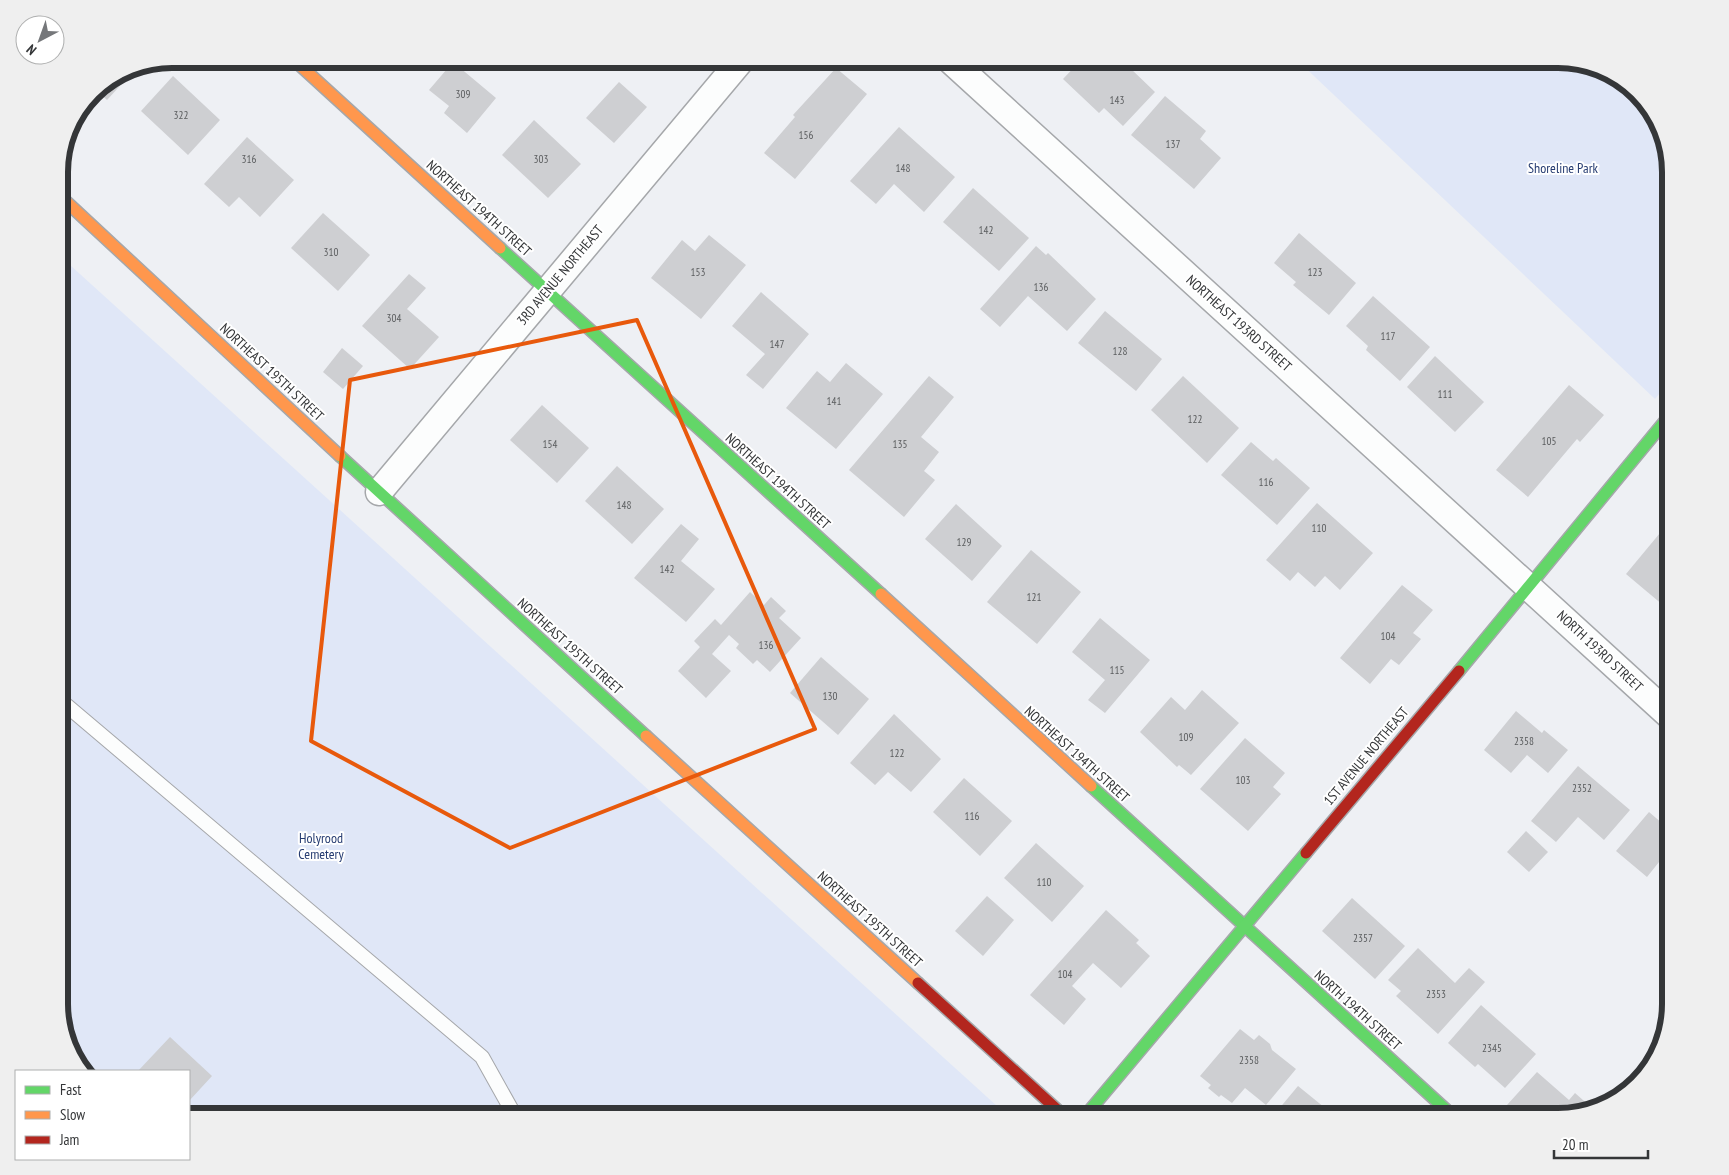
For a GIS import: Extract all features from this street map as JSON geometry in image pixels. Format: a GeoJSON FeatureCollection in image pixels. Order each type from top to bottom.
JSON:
{"type":"FeatureCollection","features":[{"type":"Feature","properties":{"kind":"street","name":"NORTHEAST 193RD STREET"},"geometry":{"type":"LineString","coordinates":[[958,67],[1529,587]]}},
{"type":"Feature","properties":{"kind":"street","name":"NORTHEAST 194TH STREET"},"geometry":{"type":"LineString","coordinates":[[303,68],[1242,926]]}},
{"type":"Feature","properties":{"kind":"street","name":"3RD AVENUE NORTHEAST"},"geometry":{"type":"LineString","coordinates":[[379,492],[735,68]]}},
{"type":"Feature","properties":{"kind":"street","name":"NORTHEAST 195TH STREET"},"geometry":{"type":"LineString","coordinates":[[68,204],[379,492],[1055,1108]]}},
{"type":"Feature","properties":{"kind":"street","name":"1ST AVENUE NORTHEAST"},"geometry":{"type":"LineString","coordinates":[[1092,1108],[1242,926],[1529,587],[1662,425]]}},
{"type":"Feature","properties":{"kind":"street","name":"NORTH 193RD STREET"},"geometry":{"type":"LineString","coordinates":[[1529,587],[1662,709]]}},
{"type":"Feature","properties":{"kind":"street","name":"NORTH 194TH STREET"},"geometry":{"type":"LineString","coordinates":[[1242,926],[1444,1108]]}},
{"type":"Feature","properties":{"kind":"lane"},"geometry":{"type":"LineString","coordinates":[[68,707],[482,1057],[511,1108]]}},
{"type":"Feature","properties":{"kind":"highlighted area"},"geometry":{"type":"Polygon","coordinates":[[[637,320],[815,729],[510,848],[311,741],[350,380],[637,320]]]}},
{"type":"Feature","properties":{"kind":"green space","name":"Shoreline Park"},"geometry":{"type":"Polygon","coordinates":[[[1305,67],[1571,68],[1603,78],[1626,93],[1648,120],[1654,132],[1661,158],[1662,391],[1655,399],[1305,67]]]}},
{"type":"Feature","properties":{"kind":"green space","name":"Holyrood Cemetery"},"geometry":{"type":"Polygon","coordinates":[[[68,263],[999,1108],[190,1108],[190,1070],[92,1070],[81,1056],[75,1043],[69,1024],[68,1010],[68,263]]]}},
{"type":"Feature","properties":{"kind":"building"},"geometry":{"type":"Polygon","coordinates":[[[1074,67],[1131,67],[1155,92],[1123,126],[1104,108],[1099,113],[1063,79],[1074,67]]]}},
{"type":"Feature","properties":{"kind":"building"},"geometry":{"type":"Polygon","coordinates":[[[448,68],[460,68],[496,98],[467,133],[444,113],[449,106],[429,90],[448,68]]]}},
{"type":"Feature","properties":{"kind":"building"},"geometry":{"type":"Polygon","coordinates":[[[836,68],[867,94],[795,179],[764,153],[795,117],[793,115],[836,68]]]}},
{"type":"Feature","properties":{"kind":"building"},"geometry":{"type":"Polygon","coordinates":[[[173,76],[220,120],[188,155],[141,111],[173,76]]]}},
{"type":"Feature","properties":{"kind":"building"},"geometry":{"type":"Polygon","coordinates":[[[128,77],[107,100],[101,95],[119,81],[128,77]]]}},
{"type":"Feature","properties":{"kind":"building"},"geometry":{"type":"Polygon","coordinates":[[[619,82],[647,107],[614,143],[586,118],[619,82]]]}},
{"type":"Feature","properties":{"kind":"building"},"geometry":{"type":"Polygon","coordinates":[[[1165,96],[1206,131],[1200,139],[1221,158],[1194,189],[1131,135],[1165,96]]]}},
{"type":"Feature","properties":{"kind":"building"},"geometry":{"type":"Polygon","coordinates":[[[534,120],[581,164],[548,198],[502,155],[534,120]]]}},
{"type":"Feature","properties":{"kind":"building"},"geometry":{"type":"Polygon","coordinates":[[[899,127],[955,177],[924,212],[894,184],[876,204],[850,181],[899,127]]]}},
{"type":"Feature","properties":{"kind":"building"},"geometry":{"type":"Polygon","coordinates":[[[247,137],[294,180],[260,217],[239,197],[229,207],[204,184],[247,137]]]}},
{"type":"Feature","properties":{"kind":"building"},"geometry":{"type":"Polygon","coordinates":[[[973,188],[1029,238],[999,271],[943,222],[973,188]]]}},
{"type":"Feature","properties":{"kind":"building"},"geometry":{"type":"Polygon","coordinates":[[[323,213],[370,255],[338,291],[291,248],[323,213]]]}},
{"type":"Feature","properties":{"kind":"building"},"geometry":{"type":"Polygon","coordinates":[[[1299,233],[1356,283],[1329,315],[1293,285],[1296,282],[1274,263],[1299,233]]]}},
{"type":"Feature","properties":{"kind":"building"},"geometry":{"type":"Polygon","coordinates":[[[709,235],[746,265],[701,319],[651,278],[682,240],[695,251],[709,235]]]}},
{"type":"Feature","properties":{"kind":"building"},"geometry":{"type":"Polygon","coordinates":[[[1036,246],[1046,255],[1048,253],[1096,299],[1067,331],[1028,296],[1000,327],[980,309],[1036,246]]]}},
{"type":"Feature","properties":{"kind":"building"},"geometry":{"type":"Polygon","coordinates":[[[409,274],[426,288],[407,309],[439,337],[410,369],[362,326],[409,274]]]}},
{"type":"Feature","properties":{"kind":"building"},"geometry":{"type":"Polygon","coordinates":[[[761,292],[809,334],[763,389],[746,375],[765,354],[732,326],[761,292]]]}},
{"type":"Feature","properties":{"kind":"building"},"geometry":{"type":"Polygon","coordinates":[[[1373,296],[1430,347],[1400,381],[1366,350],[1368,346],[1346,326],[1373,296]]]}},
{"type":"Feature","properties":{"kind":"building"},"geometry":{"type":"Polygon","coordinates":[[[1105,311],[1162,359],[1136,391],[1078,343],[1105,311]]]}},
{"type":"Feature","properties":{"kind":"building"},"geometry":{"type":"Polygon","coordinates":[[[342,348],[363,366],[343,389],[323,372],[342,348]]]}},
{"type":"Feature","properties":{"kind":"building"},"geometry":{"type":"Polygon","coordinates":[[[1435,356],[1484,402],[1455,432],[1407,387],[1435,356]]]}},
{"type":"Feature","properties":{"kind":"building"},"geometry":{"type":"Polygon","coordinates":[[[846,363],[883,394],[836,449],[786,408],[817,371],[830,382],[846,363]]]}},
{"type":"Feature","properties":{"kind":"building"},"geometry":{"type":"Polygon","coordinates":[[[929,376],[954,397],[921,437],[939,452],[924,471],[935,480],[904,517],[849,470],[929,376]]]}},
{"type":"Feature","properties":{"kind":"building"},"geometry":{"type":"Polygon","coordinates":[[[1183,376],[1239,428],[1207,463],[1151,410],[1183,376]]]}},
{"type":"Feature","properties":{"kind":"building"},"geometry":{"type":"Polygon","coordinates":[[[1569,385],[1604,415],[1580,442],[1577,439],[1528,497],[1496,470],[1569,385]]]}},
{"type":"Feature","properties":{"kind":"building"},"geometry":{"type":"Polygon","coordinates":[[[542,405],[589,448],[557,483],[510,440],[542,405]]]}},
{"type":"Feature","properties":{"kind":"building"},"geometry":{"type":"Polygon","coordinates":[[[1251,442],[1273,461],[1276,458],[1310,488],[1277,525],[1221,475],[1251,442]]]}},
{"type":"Feature","properties":{"kind":"building"},"geometry":{"type":"Polygon","coordinates":[[[617,466],[664,509],[632,544],[585,501],[617,466]]]}},
{"type":"Feature","properties":{"kind":"building"},"geometry":{"type":"Polygon","coordinates":[[[1317,503],[1373,553],[1340,590],[1325,576],[1315,587],[1298,572],[1290,581],[1266,560],[1317,503]]]}},
{"type":"Feature","properties":{"kind":"building"},"geometry":{"type":"Polygon","coordinates":[[[956,504],[1002,546],[972,581],[925,539],[956,504]]]}},
{"type":"Feature","properties":{"kind":"building"},"geometry":{"type":"Polygon","coordinates":[[[681,524],[699,539],[681,561],[715,589],[686,622],[634,578],[681,524]]]}},
{"type":"Feature","properties":{"kind":"building"},"geometry":{"type":"Polygon","coordinates":[[[1660,533],[1662,535],[1662,604],[1626,574],[1660,533]]]}},
{"type":"Feature","properties":{"kind":"building"},"geometry":{"type":"Polygon","coordinates":[[[1031,550],[1081,592],[1037,644],[987,602],[1031,550]]]}},
{"type":"Feature","properties":{"kind":"building"},"geometry":{"type":"Polygon","coordinates":[[[1402,585],[1433,610],[1413,633],[1421,639],[1399,665],[1391,659],[1370,684],[1340,658],[1402,585]]]}},
{"type":"Feature","properties":{"kind":"building"},"geometry":{"type":"Polygon","coordinates":[[[750,592],[764,605],[771,597],[786,611],[779,618],[801,638],[770,672],[757,660],[753,664],[736,648],[739,644],[729,635],[712,654],[731,671],[706,698],[678,671],[700,647],[694,641],[715,619],[721,625],[750,592]]]}},
{"type":"Feature","properties":{"kind":"building"},"geometry":{"type":"Polygon","coordinates":[[[1100,618],[1150,660],[1105,713],[1088,700],[1105,680],[1072,652],[1100,618]]]}},
{"type":"Feature","properties":{"kind":"building"},"geometry":{"type":"Polygon","coordinates":[[[821,657],[869,699],[838,735],[790,693],[821,657]]]}},
{"type":"Feature","properties":{"kind":"building"},"geometry":{"type":"Polygon","coordinates":[[[1202,690],[1239,723],[1191,775],[1179,765],[1177,767],[1140,732],[1171,697],[1185,710],[1202,690]]]}},
{"type":"Feature","properties":{"kind":"building"},"geometry":{"type":"Polygon","coordinates":[[[1516,711],[1542,733],[1544,730],[1568,750],[1548,773],[1527,755],[1511,773],[1484,750],[1516,711]]]}},
{"type":"Feature","properties":{"kind":"building"},"geometry":{"type":"Polygon","coordinates":[[[894,714],[941,759],[911,792],[888,772],[875,785],[850,763],[894,714]]]}},
{"type":"Feature","properties":{"kind":"building"},"geometry":{"type":"Polygon","coordinates":[[[1245,738],[1285,773],[1273,787],[1281,794],[1248,831],[1200,789],[1245,738]]]}},
{"type":"Feature","properties":{"kind":"building"},"geometry":{"type":"Polygon","coordinates":[[[1578,766],[1630,810],[1604,840],[1578,817],[1556,842],[1531,821],[1578,766]]]}},
{"type":"Feature","properties":{"kind":"building"},"geometry":{"type":"Polygon","coordinates":[[[964,778],[1012,821],[980,856],[933,812],[964,778]]]}},
{"type":"Feature","properties":{"kind":"building"},"geometry":{"type":"Polygon","coordinates":[[[1649,812],[1662,823],[1662,864],[1659,862],[1647,877],[1616,851],[1649,812]]]}},
{"type":"Feature","properties":{"kind":"building"},"geometry":{"type":"Polygon","coordinates":[[[1526,831],[1548,852],[1529,872],[1507,852],[1526,831]]]}},
{"type":"Feature","properties":{"kind":"building"},"geometry":{"type":"Polygon","coordinates":[[[1036,843],[1084,886],[1052,922],[1004,878],[1036,843]]]}},
{"type":"Feature","properties":{"kind":"building"},"geometry":{"type":"Polygon","coordinates":[[[987,896],[1014,920],[983,956],[955,931],[987,896]]]}},
{"type":"Feature","properties":{"kind":"building"},"geometry":{"type":"Polygon","coordinates":[[[1352,898],[1405,946],[1375,979],[1322,931],[1352,898]]]}},
{"type":"Feature","properties":{"kind":"building"},"geometry":{"type":"Polygon","coordinates":[[[1106,910],[1139,940],[1136,943],[1150,956],[1121,988],[1093,963],[1072,986],[1086,999],[1064,1025],[1030,995],[1106,910]]]}},
{"type":"Feature","properties":{"kind":"building"},"geometry":{"type":"Polygon","coordinates":[[[1418,948],[1455,983],[1469,968],[1485,982],[1438,1034],[1396,996],[1401,991],[1388,980],[1418,948]]]}},
{"type":"Feature","properties":{"kind":"building"},"geometry":{"type":"Polygon","coordinates":[[[1481,1005],[1536,1054],[1505,1088],[1478,1064],[1475,1067],[1448,1043],[1481,1005]]]}},
{"type":"Feature","properties":{"kind":"building"},"geometry":{"type":"Polygon","coordinates":[[[1240,1029],[1254,1040],[1259,1035],[1270,1044],[1272,1050],[1296,1069],[1266,1105],[1245,1088],[1232,1103],[1221,1095],[1219,1097],[1208,1088],[1211,1085],[1200,1076],[1240,1029]]]}},
{"type":"Feature","properties":{"kind":"building"},"geometry":{"type":"Polygon","coordinates":[[[170,1037],[212,1076],[190,1100],[190,1070],[139,1070],[170,1037]]]}},
{"type":"Feature","properties":{"kind":"building"},"geometry":{"type":"Polygon","coordinates":[[[1537,1072],[1569,1100],[1575,1093],[1587,1103],[1558,1108],[1511,1108],[1507,1105],[1537,1072]]]}},
{"type":"Feature","properties":{"kind":"building"},"geometry":{"type":"Polygon","coordinates":[[[1298,1086],[1325,1108],[1280,1108],[1298,1086]]]}},
{"type":"Feature","properties":{"kind":"traffic: fast"},"geometry":{"type":"LineString","coordinates":[[500,248],[881,594]]}},
{"type":"Feature","properties":{"kind":"traffic: fast"},"geometry":{"type":"LineString","coordinates":[[1459,671],[1662,425]]}},
{"type":"Feature","properties":{"kind":"traffic: fast"},"geometry":{"type":"LineString","coordinates":[[340,456],[646,736]]}},
{"type":"Feature","properties":{"kind":"traffic: fast"},"geometry":{"type":"LineString","coordinates":[[1091,786],[1444,1108]]}},
{"type":"Feature","properties":{"kind":"traffic: fast"},"geometry":{"type":"LineString","coordinates":[[1092,1108],[1306,853]]}},
{"type":"Feature","properties":{"kind":"traffic: slow"},"geometry":{"type":"LineString","coordinates":[[303,68],[500,248]]}},
{"type":"Feature","properties":{"kind":"traffic: slow"},"geometry":{"type":"LineString","coordinates":[[68,203],[340,456]]}},
{"type":"Feature","properties":{"kind":"traffic: slow"},"geometry":{"type":"LineString","coordinates":[[881,594],[1091,786]]}},
{"type":"Feature","properties":{"kind":"traffic: slow"},"geometry":{"type":"LineString","coordinates":[[646,736],[918,983]]}},
{"type":"Feature","properties":{"kind":"traffic: jam"},"geometry":{"type":"LineString","coordinates":[[1306,853],[1459,671]]}},
{"type":"Feature","properties":{"kind":"traffic: jam"},"geometry":{"type":"LineString","coordinates":[[918,983],[1055,1108]]}}]}
